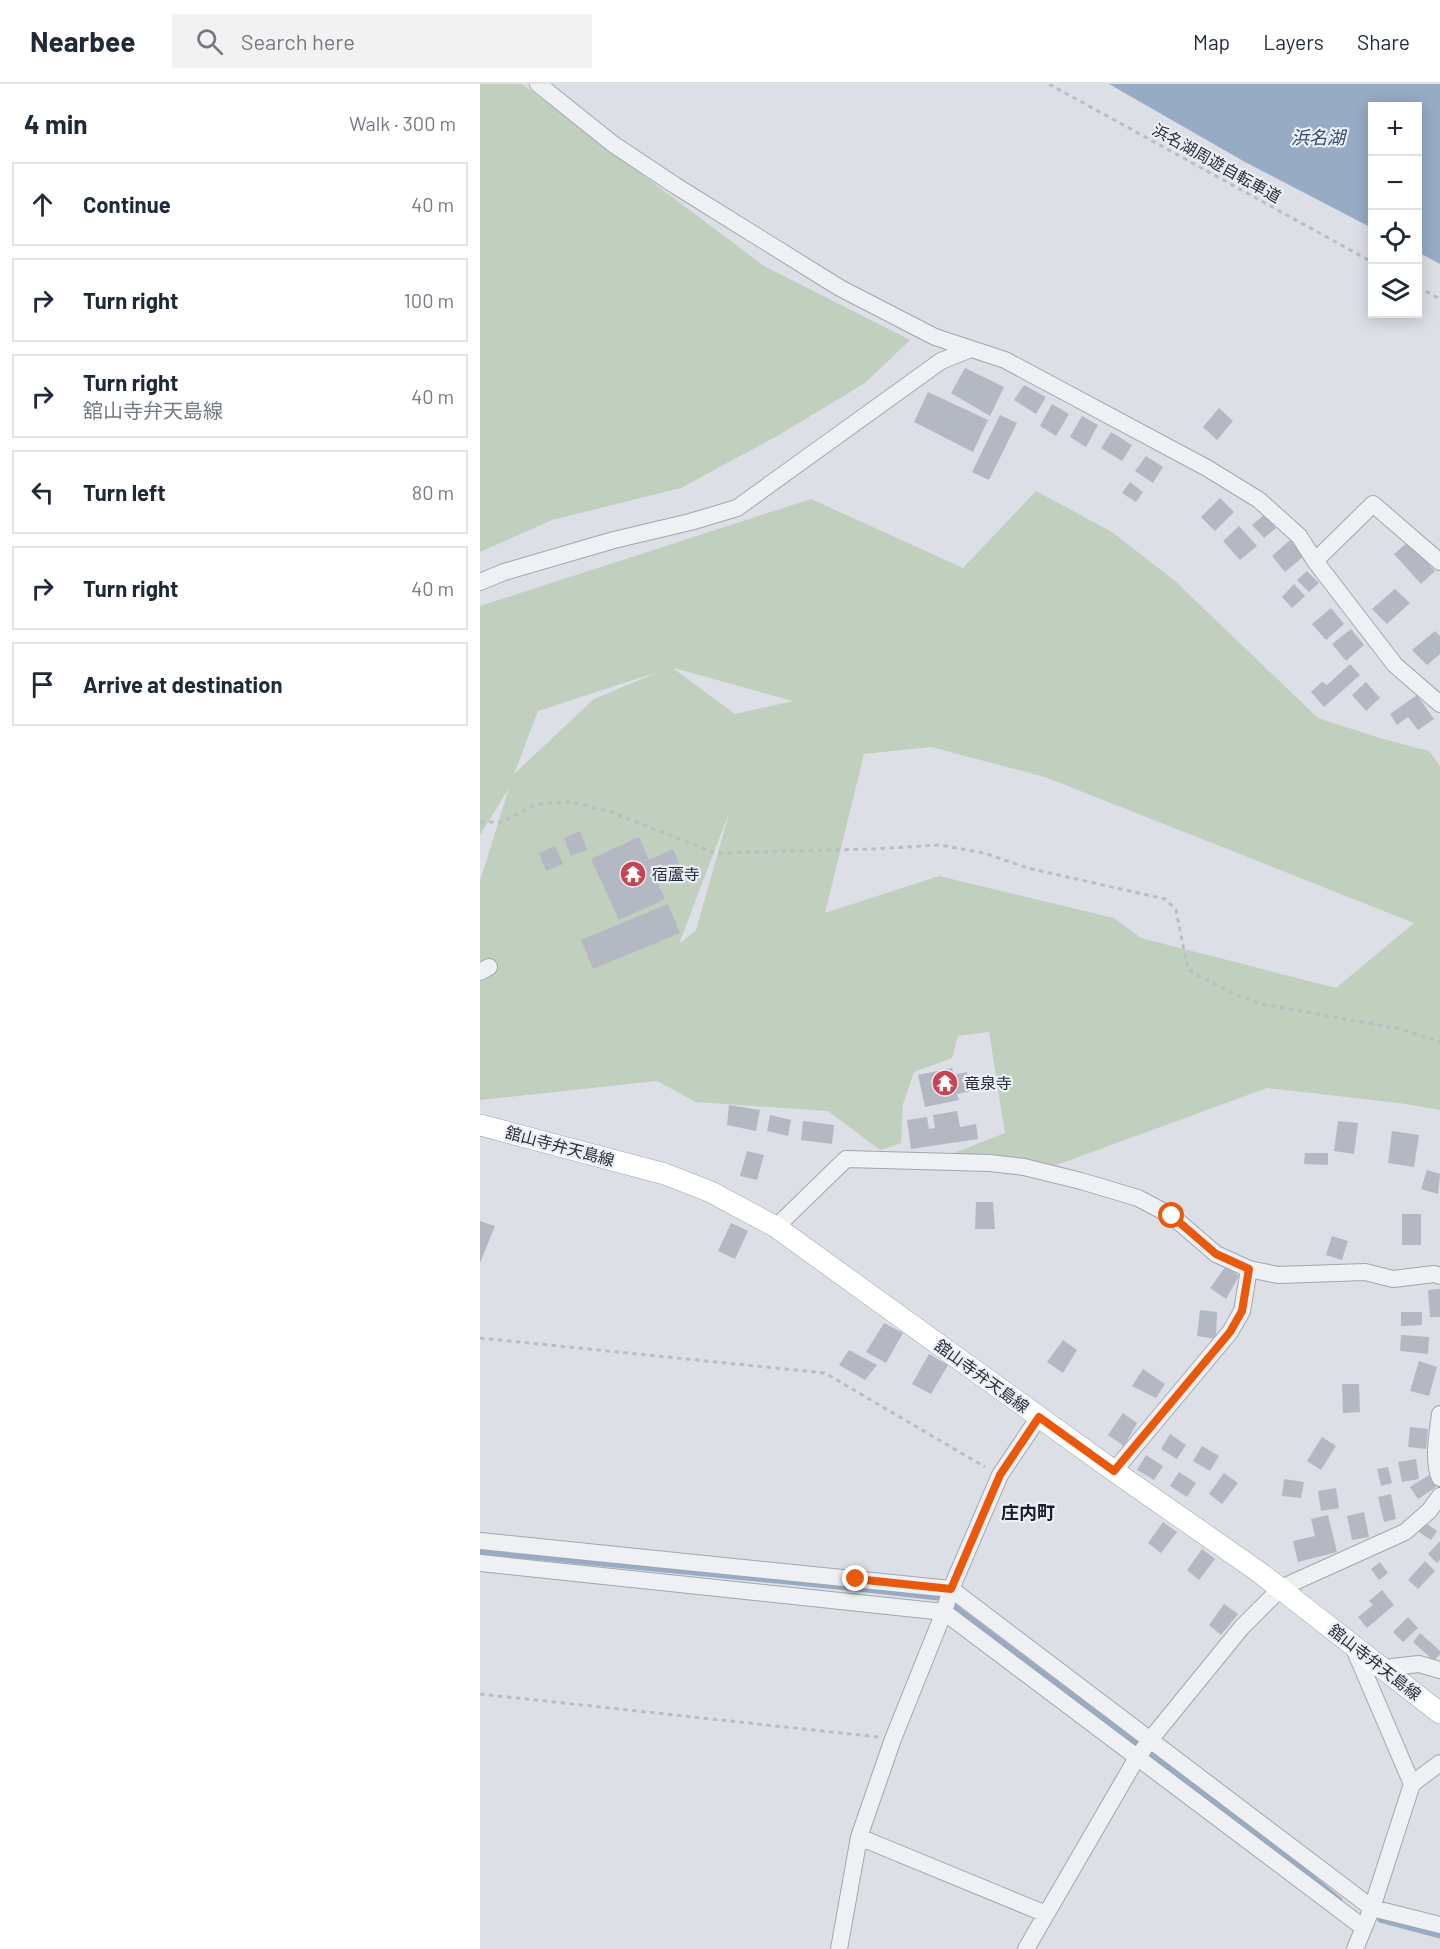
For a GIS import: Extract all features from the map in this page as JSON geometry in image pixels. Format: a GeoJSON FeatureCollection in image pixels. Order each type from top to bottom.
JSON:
{"type":"FeatureCollection","features":[{"type":"Feature","properties":{"kind":"main road","name":"舘山寺弁天島線"},"geometry":{"type":"LineString","coordinates":[[480,1125],[665,1174],[718,1195],[776,1227],[1114,1471],[1281,1588],[1440,1713]]}},
{"type":"Feature","properties":{"kind":"street"},"geometry":{"type":"LineString","coordinates":[[538,84],[613,144],[754,236],[840,288],[935,338],[1005,360],[1207,468],[1259,500],[1299,536],[1315,561],[1395,665],[1440,704]]}},
{"type":"Feature","properties":{"kind":"street"},"geometry":{"type":"LineString","coordinates":[[480,582],[504,572],[603,543],[737,508],[941,361],[971,349]]}},
{"type":"Feature","properties":{"kind":"street"},"geometry":{"type":"LineString","coordinates":[[1315,561],[1373,504],[1440,562]]}},
{"type":"Feature","properties":{"kind":"street"},"geometry":{"type":"LineString","coordinates":[[776,1227],[846,1159],[990,1163],[1024,1167],[1138,1198],[1172,1216],[1216,1254],[1249,1269],[1278,1275],[1365,1272],[1393,1278],[1434,1274],[1440,1276]]}},
{"type":"Feature","properties":{"kind":"street"},"geometry":{"type":"LineString","coordinates":[[1114,1471],[1230,1332],[1242,1311],[1249,1269]]}},
{"type":"Feature","properties":{"kind":"street"},"geometry":{"type":"LineString","coordinates":[[1440,1414],[1437,1446],[1440,1478]]}},
{"type":"Feature","properties":{"kind":"street"},"geometry":{"type":"LineString","coordinates":[[839,1949],[859,1837],[893,1739],[951,1589],[1000,1475],[1039,1417]]}},
{"type":"Feature","properties":{"kind":"street"},"geometry":{"type":"LineString","coordinates":[[1026,1949],[1144,1749],[1242,1627],[1281,1588],[1405,1532],[1429,1512],[1440,1496]]}},
{"type":"Feature","properties":{"kind":"street"},"geometry":{"type":"LineString","coordinates":[[480,1541],[951,1589],[1364,1928]]}},
{"type":"Feature","properties":{"kind":"street"},"geometry":{"type":"LineString","coordinates":[[480,1563],[944,1612],[1372,1908],[1440,1925]]}},
{"type":"Feature","properties":{"kind":"street"},"geometry":{"type":"LineString","coordinates":[[1352,1643],[1412,1784]]}},
{"type":"Feature","properties":{"kind":"street"},"geometry":{"type":"LineString","coordinates":[[1383,1668],[1419,1664],[1440,1671]]}},
{"type":"Feature","properties":{"kind":"street"},"geometry":{"type":"LineString","coordinates":[[1355,1949],[1372,1908],[1412,1784],[1440,1763]]}},
{"type":"Feature","properties":{"kind":"street"},"geometry":{"type":"LineString","coordinates":[[859,1837],[1046,1914]]}},
{"type":"Feature","properties":{"kind":"path","name":"浜名湖周遊自転車道"},"geometry":{"type":"LineString","coordinates":[[1049,84],[1368,260]]}},
{"type":"Feature","properties":{"kind":"path"},"geometry":{"type":"LineString","coordinates":[[1422,289],[1440,299]]}},
{"type":"Feature","properties":{"kind":"path"},"geometry":{"type":"LineString","coordinates":[[480,822],[502,822],[537,804],[571,802],[608,811],[715,853],[940,845],[984,853],[1028,868],[1165,899],[1176,910],[1188,970],[1236,995],[1262,1004],[1401,1029],[1440,1042]]}},
{"type":"Feature","properties":{"kind":"path"},"geometry":{"type":"LineString","coordinates":[[480,1338],[825,1373],[1000,1475]]}},
{"type":"Feature","properties":{"kind":"path"},"geometry":{"type":"LineString","coordinates":[[480,1694],[893,1739]]}},
{"type":"Feature","properties":{"kind":"green space"},"geometry":{"type":"Polygon","coordinates":[[[480,84],[522,84],[764,266],[910,340],[865,383],[777,436],[681,488],[552,520],[480,552],[480,84]]]}},
{"type":"Feature","properties":{"kind":"green space"},"geometry":{"type":"Polygon","coordinates":[[[1036,491],[1112,532],[1175,581],[1318,718],[1429,751],[1440,766],[1440,1110],[1267,1088],[1040,1171],[936,1160],[1005,1133],[989,1032],[958,1036],[952,1058],[914,1072],[903,1104],[901,1143],[880,1150],[828,1111],[696,1102],[657,1081],[480,1100],[480,881],[509,788],[480,835],[480,606],[811,499],[963,568],[1036,491]],[[674,668],[674,669],[735,714],[793,701],[674,668]],[[661,671],[538,711],[514,774],[594,699],[661,671]],[[931,747],[864,754],[825,913],[939,876],[1114,918],[1141,938],[1336,988],[1414,923],[1045,777],[931,747]],[[727,818],[679,944],[696,930],[727,818]]]}},
{"type":"Feature","properties":{"kind":"water","name":"浜名湖"},"geometry":{"type":"Polygon","coordinates":[[[1109,84],[1440,84],[1440,264],[1422,254],[1422,102],[1368,102],[1368,226],[1245,162],[1109,84]]]}},
{"type":"Feature","properties":{"kind":"building"},"geometry":{"type":"Polygon","coordinates":[[[965,368],[1004,387],[990,416],[951,393],[965,368]]]}},
{"type":"Feature","properties":{"kind":"building"},"geometry":{"type":"Polygon","coordinates":[[[1024,385],[1046,397],[1036,414],[1014,400],[1024,385]]]}},
{"type":"Feature","properties":{"kind":"building"},"geometry":{"type":"Polygon","coordinates":[[[928,392],[988,420],[973,452],[914,422],[928,392]]]}},
{"type":"Feature","properties":{"kind":"building"},"geometry":{"type":"Polygon","coordinates":[[[1052,404],[1069,414],[1056,436],[1040,426],[1052,404]]]}},
{"type":"Feature","properties":{"kind":"building"},"geometry":{"type":"Polygon","coordinates":[[[1219,408],[1233,421],[1217,440],[1203,427],[1219,408]]]}},
{"type":"Feature","properties":{"kind":"building"},"geometry":{"type":"Polygon","coordinates":[[[1000,415],[1017,423],[989,480],[972,472],[1000,415]]]}},
{"type":"Feature","properties":{"kind":"building"},"geometry":{"type":"Polygon","coordinates":[[[1082,416],[1098,425],[1086,447],[1070,437],[1082,416]]]}},
{"type":"Feature","properties":{"kind":"building"},"geometry":{"type":"Polygon","coordinates":[[[1111,432],[1132,445],[1122,461],[1101,448],[1111,432]]]}},
{"type":"Feature","properties":{"kind":"building"},"geometry":{"type":"Polygon","coordinates":[[[1146,456],[1163,467],[1153,483],[1135,471],[1146,456]]]}},
{"type":"Feature","properties":{"kind":"building"},"geometry":{"type":"Polygon","coordinates":[[[1130,482],[1143,492],[1136,502],[1122,493],[1130,482]]]}},
{"type":"Feature","properties":{"kind":"building"},"geometry":{"type":"Polygon","coordinates":[[[1220,498],[1234,512],[1215,531],[1201,517],[1220,498]]]}},
{"type":"Feature","properties":{"kind":"building"},"geometry":{"type":"Polygon","coordinates":[[[1264,515],[1276,528],[1264,538],[1252,525],[1264,515]]]}},
{"type":"Feature","properties":{"kind":"building"},"geometry":{"type":"Polygon","coordinates":[[[1239,526],[1257,546],[1240,560],[1223,541],[1239,526]]]}},
{"type":"Feature","properties":{"kind":"building"},"geometry":{"type":"Polygon","coordinates":[[[1290,540],[1304,556],[1285,572],[1272,556],[1290,540]]]}},
{"type":"Feature","properties":{"kind":"building"},"geometry":{"type":"Polygon","coordinates":[[[1408,542],[1435,571],[1421,584],[1394,554],[1408,542]]]}},
{"type":"Feature","properties":{"kind":"building"},"geometry":{"type":"Polygon","coordinates":[[[1307,571],[1319,583],[1309,592],[1297,580],[1307,571]]]}},
{"type":"Feature","properties":{"kind":"building"},"geometry":{"type":"Polygon","coordinates":[[[1294,584],[1305,596],[1292,608],[1282,597],[1294,584]]]}},
{"type":"Feature","properties":{"kind":"building"},"geometry":{"type":"Polygon","coordinates":[[[1395,589],[1410,603],[1387,624],[1372,609],[1395,589]]]}},
{"type":"Feature","properties":{"kind":"building"},"geometry":{"type":"Polygon","coordinates":[[[1331,608],[1344,624],[1326,640],[1312,624],[1331,608]]]}},
{"type":"Feature","properties":{"kind":"building"},"geometry":{"type":"Polygon","coordinates":[[[1351,629],[1364,645],[1346,661],[1332,644],[1351,629]]]}},
{"type":"Feature","properties":{"kind":"building"},"geometry":{"type":"Polygon","coordinates":[[[1435,631],[1440,636],[1440,654],[1427,665],[1412,650],[1435,631]]]}},
{"type":"Feature","properties":{"kind":"building"},"geometry":{"type":"Polygon","coordinates":[[[1350,664],[1360,675],[1324,707],[1311,692],[1322,682],[1327,685],[1350,664]]]}},
{"type":"Feature","properties":{"kind":"building"},"geometry":{"type":"Polygon","coordinates":[[[1366,682],[1380,698],[1366,711],[1352,695],[1366,682]]]}},
{"type":"Feature","properties":{"kind":"building"},"geometry":{"type":"Polygon","coordinates":[[[1417,695],[1434,719],[1418,730],[1408,717],[1397,725],[1390,714],[1417,695]]]}},
{"type":"Feature","properties":{"kind":"building"},"geometry":{"type":"Polygon","coordinates":[[[580,831],[587,850],[571,856],[564,838],[580,831]]]}},
{"type":"Feature","properties":{"kind":"building","name":"宿蘆寺"},"geometry":{"type":"Polygon","coordinates":[[[639,837],[649,860],[673,849],[681,868],[656,880],[665,899],[619,920],[591,859],[639,837]]]}},
{"type":"Feature","properties":{"kind":"building"},"geometry":{"type":"Polygon","coordinates":[[[555,846],[563,864],[546,871],[539,853],[555,846]]]}},
{"type":"Feature","properties":{"kind":"building"},"geometry":{"type":"Polygon","coordinates":[[[668,904],[680,933],[593,969],[581,940],[668,904]]]}},
{"type":"Feature","properties":{"kind":"building","name":"竜泉寺"},"geometry":{"type":"Polygon","coordinates":[[[952,1068],[954,1075],[967,1072],[971,1091],[957,1094],[959,1100],[925,1107],[918,1075],[952,1068]]]}},
{"type":"Feature","properties":{"kind":"building"},"geometry":{"type":"Polygon","coordinates":[[[729,1105],[760,1110],[756,1131],[727,1125],[729,1105]]]}},
{"type":"Feature","properties":{"kind":"building"},"geometry":{"type":"Polygon","coordinates":[[[957,1111],[960,1127],[976,1124],[978,1139],[911,1149],[907,1120],[927,1117],[929,1129],[935,1128],[933,1115],[957,1111]]]}},
{"type":"Feature","properties":{"kind":"building"},"geometry":{"type":"Polygon","coordinates":[[[770,1115],[791,1120],[788,1136],[767,1131],[770,1115]]]}},
{"type":"Feature","properties":{"kind":"building"},"geometry":{"type":"Polygon","coordinates":[[[803,1121],[834,1125],[832,1144],[801,1140],[803,1121]]]}},
{"type":"Feature","properties":{"kind":"building"},"geometry":{"type":"Polygon","coordinates":[[[1338,1121],[1358,1123],[1354,1154],[1334,1151],[1338,1121]]]}},
{"type":"Feature","properties":{"kind":"building"},"geometry":{"type":"Polygon","coordinates":[[[1392,1131],[1419,1135],[1414,1167],[1388,1163],[1392,1131]]]}},
{"type":"Feature","properties":{"kind":"building"},"geometry":{"type":"Polygon","coordinates":[[[747,1151],[764,1155],[757,1180],[740,1176],[747,1151]]]}},
{"type":"Feature","properties":{"kind":"building"},"geometry":{"type":"Polygon","coordinates":[[[1305,1153],[1328,1153],[1328,1165],[1304,1164],[1305,1153]]]}},
{"type":"Feature","properties":{"kind":"building"},"geometry":{"type":"Polygon","coordinates":[[[1427,1170],[1440,1174],[1438,1194],[1421,1189],[1427,1170]]]}},
{"type":"Feature","properties":{"kind":"building"},"geometry":{"type":"Polygon","coordinates":[[[976,1202],[993,1202],[995,1229],[975,1229],[976,1202]]]}},
{"type":"Feature","properties":{"kind":"building"},"geometry":{"type":"Polygon","coordinates":[[[1402,1214],[1421,1214],[1421,1245],[1402,1245],[1402,1214]]]}},
{"type":"Feature","properties":{"kind":"building"},"geometry":{"type":"Polygon","coordinates":[[[480,1221],[495,1226],[480,1263],[480,1221]]]}},
{"type":"Feature","properties":{"kind":"building"},"geometry":{"type":"Polygon","coordinates":[[[731,1223],[748,1231],[735,1259],[718,1251],[731,1223]]]}},
{"type":"Feature","properties":{"kind":"building"},"geometry":{"type":"Polygon","coordinates":[[[1332,1236],[1348,1241],[1342,1260],[1326,1255],[1332,1236]]]}},
{"type":"Feature","properties":{"kind":"building"},"geometry":{"type":"Polygon","coordinates":[[[1226,1266],[1239,1276],[1226,1299],[1210,1288],[1226,1266]]]}},
{"type":"Feature","properties":{"kind":"building"},"geometry":{"type":"Polygon","coordinates":[[[1440,1289],[1440,1317],[1430,1317],[1428,1290],[1440,1289]]]}},
{"type":"Feature","properties":{"kind":"building"},"geometry":{"type":"Polygon","coordinates":[[[1200,1310],[1217,1312],[1216,1339],[1197,1336],[1200,1310]]]}},
{"type":"Feature","properties":{"kind":"building"},"geometry":{"type":"Polygon","coordinates":[[[1401,1312],[1422,1312],[1422,1325],[1401,1326],[1401,1312]]]}},
{"type":"Feature","properties":{"kind":"building"},"geometry":{"type":"Polygon","coordinates":[[[884,1323],[903,1333],[886,1363],[866,1352],[884,1323]]]}},
{"type":"Feature","properties":{"kind":"building"},"geometry":{"type":"Polygon","coordinates":[[[1401,1335],[1429,1337],[1428,1354],[1400,1351],[1401,1335]]]}},
{"type":"Feature","properties":{"kind":"building"},"geometry":{"type":"Polygon","coordinates":[[[1063,1340],[1077,1350],[1063,1373],[1047,1362],[1063,1340]]]}},
{"type":"Feature","properties":{"kind":"building"},"geometry":{"type":"Polygon","coordinates":[[[849,1350],[877,1365],[865,1380],[839,1365],[849,1350]]]}},
{"type":"Feature","properties":{"kind":"building"},"geometry":{"type":"Polygon","coordinates":[[[929,1354],[948,1365],[931,1394],[912,1384],[929,1354]]]}},
{"type":"Feature","properties":{"kind":"building"},"geometry":{"type":"Polygon","coordinates":[[[1419,1361],[1437,1367],[1429,1396],[1410,1391],[1419,1361]]]}},
{"type":"Feature","properties":{"kind":"building"},"geometry":{"type":"Polygon","coordinates":[[[1143,1369],[1165,1384],[1156,1398],[1132,1386],[1143,1369]]]}},
{"type":"Feature","properties":{"kind":"building"},"geometry":{"type":"Polygon","coordinates":[[[1342,1384],[1359,1384],[1360,1412],[1343,1413],[1342,1384]]]}},
{"type":"Feature","properties":{"kind":"building"},"geometry":{"type":"Polygon","coordinates":[[[1123,1413],[1137,1423],[1124,1446],[1108,1435],[1123,1413]]]}},
{"type":"Feature","properties":{"kind":"building"},"geometry":{"type":"Polygon","coordinates":[[[1410,1427],[1428,1429],[1426,1449],[1408,1447],[1410,1427]]]}},
{"type":"Feature","properties":{"kind":"building"},"geometry":{"type":"Polygon","coordinates":[[[1170,1434],[1186,1445],[1177,1459],[1161,1449],[1170,1434]]]}},
{"type":"Feature","properties":{"kind":"building"},"geometry":{"type":"Polygon","coordinates":[[[1322,1437],[1336,1446],[1321,1470],[1307,1461],[1322,1437]]]}},
{"type":"Feature","properties":{"kind":"building"},"geometry":{"type":"Polygon","coordinates":[[[1202,1446],[1219,1456],[1210,1471],[1193,1461],[1202,1446]]]}},
{"type":"Feature","properties":{"kind":"building"},"geometry":{"type":"Polygon","coordinates":[[[1146,1455],[1163,1466],[1154,1480],[1137,1470],[1146,1455]]]}},
{"type":"Feature","properties":{"kind":"building"},"geometry":{"type":"Polygon","coordinates":[[[1416,1459],[1419,1479],[1402,1482],[1398,1462],[1416,1459]]]}},
{"type":"Feature","properties":{"kind":"building"},"geometry":{"type":"Polygon","coordinates":[[[1388,1467],[1392,1483],[1381,1486],[1377,1469],[1388,1467]]]}},
{"type":"Feature","properties":{"kind":"building"},"geometry":{"type":"Polygon","coordinates":[[[1179,1472],[1196,1483],[1187,1497],[1170,1486],[1179,1472]]]}},
{"type":"Feature","properties":{"kind":"building"},"geometry":{"type":"Polygon","coordinates":[[[1224,1473],[1238,1483],[1222,1504],[1209,1494],[1224,1473]]]}},
{"type":"Feature","properties":{"kind":"building"},"geometry":{"type":"Polygon","coordinates":[[[1429,1475],[1436,1487],[1418,1499],[1410,1487],[1429,1475]]]}},
{"type":"Feature","properties":{"kind":"building"},"geometry":{"type":"Polygon","coordinates":[[[1284,1479],[1304,1482],[1301,1498],[1282,1496],[1284,1479]]]}},
{"type":"Feature","properties":{"kind":"building"},"geometry":{"type":"Polygon","coordinates":[[[1336,1488],[1339,1508],[1321,1511],[1318,1491],[1336,1488]]]}},
{"type":"Feature","properties":{"kind":"building"},"geometry":{"type":"Polygon","coordinates":[[[1391,1494],[1396,1519],[1384,1522],[1378,1497],[1391,1494]]]}},
{"type":"Feature","properties":{"kind":"building"},"geometry":{"type":"Polygon","coordinates":[[[1364,1512],[1369,1537],[1352,1540],[1347,1516],[1364,1512]]]}},
{"type":"Feature","properties":{"kind":"building"},"geometry":{"type":"Polygon","coordinates":[[[1328,1515],[1337,1552],[1298,1562],[1293,1541],[1315,1536],[1311,1519],[1328,1515]]]}},
{"type":"Feature","properties":{"kind":"building"},"geometry":{"type":"Polygon","coordinates":[[[1163,1522],[1177,1532],[1161,1553],[1148,1543],[1163,1522]]]}},
{"type":"Feature","properties":{"kind":"building"},"geometry":{"type":"Polygon","coordinates":[[[1426,1523],[1437,1531],[1431,1540],[1419,1532],[1426,1523]]]}},
{"type":"Feature","properties":{"kind":"building"},"geometry":{"type":"Polygon","coordinates":[[[1440,1541],[1440,1560],[1437,1563],[1428,1554],[1440,1541]]]}},
{"type":"Feature","properties":{"kind":"building"},"geometry":{"type":"Polygon","coordinates":[[[1202,1549],[1215,1559],[1199,1580],[1187,1570],[1202,1549]]]}},
{"type":"Feature","properties":{"kind":"building"},"geometry":{"type":"Polygon","coordinates":[[[1425,1561],[1435,1571],[1418,1589],[1408,1580],[1425,1561]]]}},
{"type":"Feature","properties":{"kind":"building"},"geometry":{"type":"Polygon","coordinates":[[[1380,1562],[1388,1573],[1379,1580],[1371,1569],[1380,1562]]]}},
{"type":"Feature","properties":{"kind":"building"},"geometry":{"type":"Polygon","coordinates":[[[1382,1590],[1394,1605],[1367,1628],[1358,1617],[1373,1605],[1369,1601],[1382,1590]]]}},
{"type":"Feature","properties":{"kind":"building"},"geometry":{"type":"Polygon","coordinates":[[[1224,1604],[1238,1614],[1221,1635],[1209,1625],[1224,1604]]]}},
{"type":"Feature","properties":{"kind":"building"},"geometry":{"type":"Polygon","coordinates":[[[1408,1617],[1418,1628],[1403,1642],[1393,1632],[1408,1617]]]}},
{"type":"Feature","properties":{"kind":"building"},"geometry":{"type":"Polygon","coordinates":[[[1420,1633],[1440,1651],[1434,1661],[1413,1642],[1420,1633]]]}},
{"type":"Feature","properties":{"kind":"waterway"},"geometry":{"type":"LineString","coordinates":[[480,1552],[938,1598]]}},
{"type":"Feature","properties":{"kind":"waterway"},"geometry":{"type":"LineString","coordinates":[[954,1606],[1295,1863],[1340,1900]]}},
{"type":"Feature","properties":{"kind":"waterway"},"geometry":{"type":"LineString","coordinates":[[1380,1920],[1440,1936]]}},
{"type":"Feature","properties":{"kind":"place","name":"宿蘆寺"},"geometry":{"type":"Point","coordinates":[633,874]}},
{"type":"Feature","properties":{"kind":"place","name":"竜泉寺"},"geometry":{"type":"Point","coordinates":[945,1083]}},
{"type":"Feature","properties":{"kind":"district","name":"庄内町"},"geometry":{"type":"Point","coordinates":[1028,1513]}},
{"type":"Feature","properties":{"kind":"route"},"geometry":{"type":"LineString","coordinates":[[856,1579],[951,1589],[1000,1475],[1039,1417],[1114,1471],[1230,1332],[1242,1311],[1249,1269],[1216,1254],[1172,1216]]}}]}
